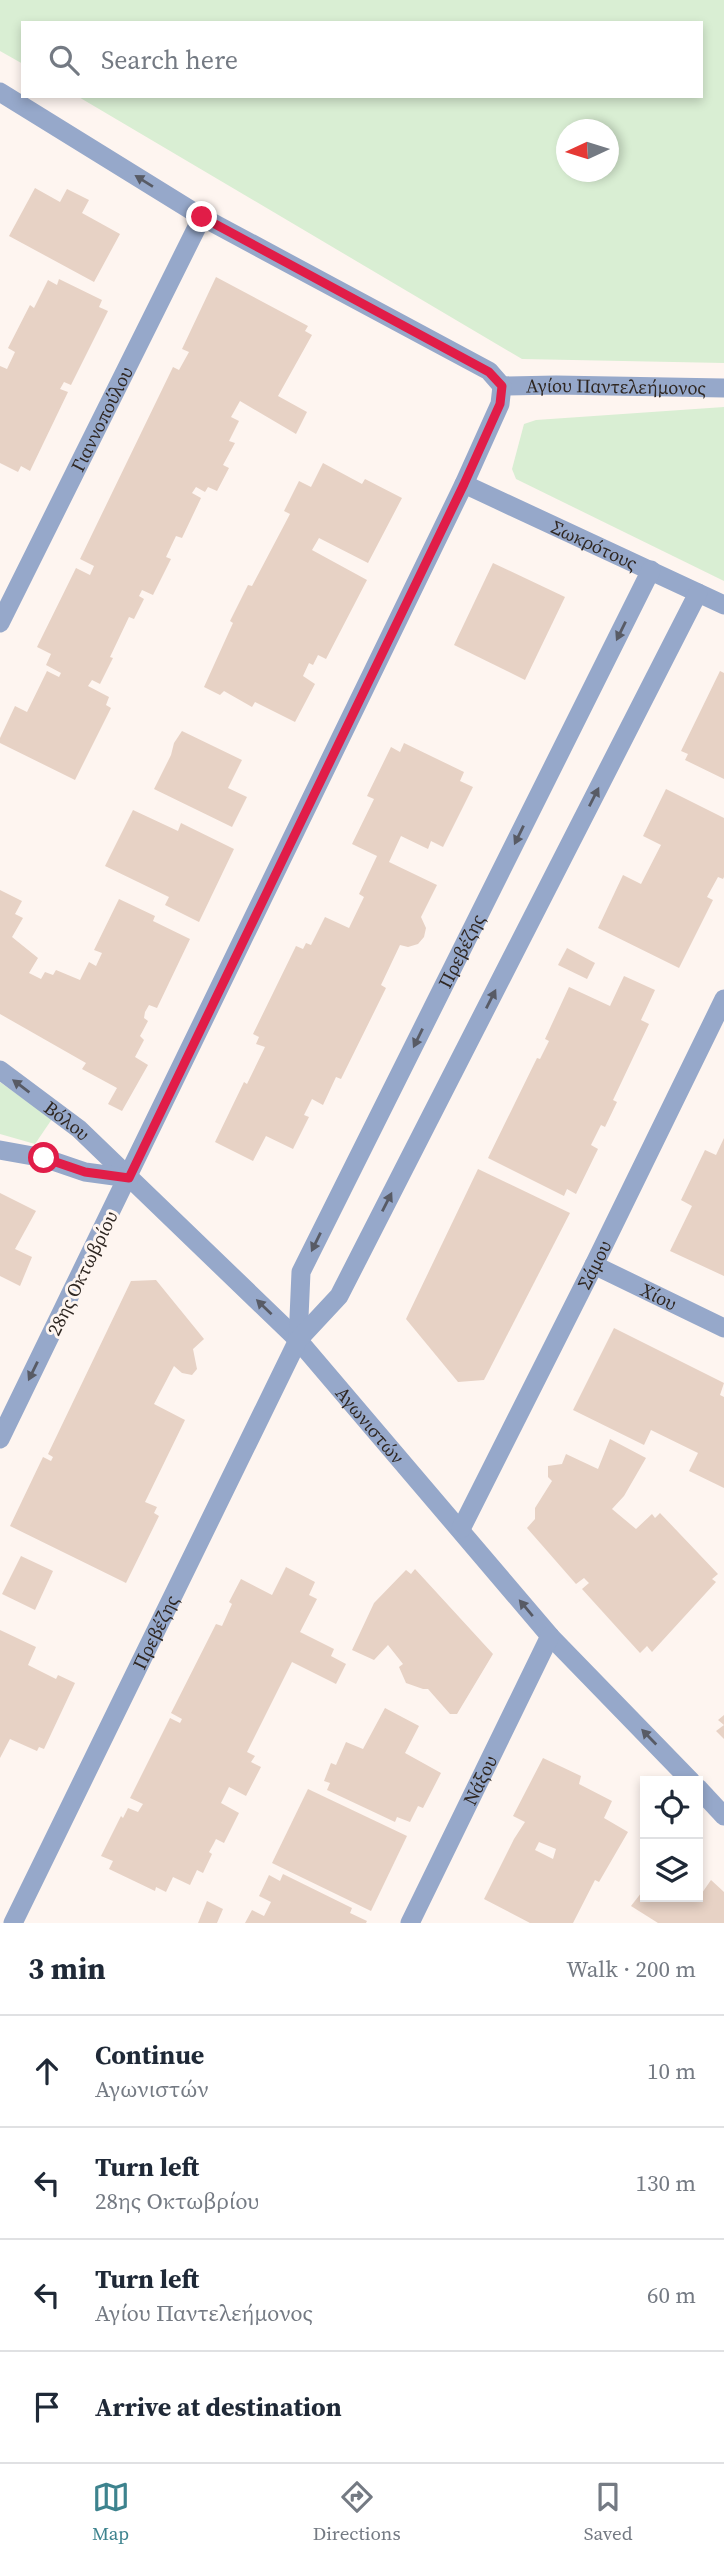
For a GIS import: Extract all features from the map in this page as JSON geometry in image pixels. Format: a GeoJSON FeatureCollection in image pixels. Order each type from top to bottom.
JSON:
{"type":"FeatureCollection","features":[{"type":"Feature","properties":{"kind":"street","name":"Αγίου Παντελεήμονος"},"geometry":{"type":"LineString","coordinates":[[0,92],[202,217],[489,372],[502,386],[556,384],[724,388]]}},
{"type":"Feature","properties":{"kind":"street","name":"Γιαννοπούλου"},"geometry":{"type":"LineString","coordinates":[[0,622],[202,217]]}},
{"type":"Feature","properties":{"kind":"street","name":"28ης Οκτωβρίου"},"geometry":{"type":"LineString","coordinates":[[0,1439],[464,484],[500,404],[502,386]]}},
{"type":"Feature","properties":{"kind":"street","name":"Σωκρότους"},"geometry":{"type":"LineString","coordinates":[[464,484],[724,605]]}},
{"type":"Feature","properties":{"kind":"street","name":"Πρεβέζης"},"geometry":{"type":"LineString","coordinates":[[298,1340],[301,1272],[651,570]]}},
{"type":"Feature","properties":{"kind":"street","name":"Πρεβέζης"},"geometry":{"type":"LineString","coordinates":[[13,1923],[298,1340],[339,1296],[698,593]]}},
{"type":"Feature","properties":{"kind":"street","name":"Σάμου"},"geometry":{"type":"LineString","coordinates":[[461,1529],[724,999]]}},
{"type":"Feature","properties":{"kind":"street","name":"Βόλου"},"geometry":{"type":"LineString","coordinates":[[0,1070],[79,1129],[129,1178]]}},
{"type":"Feature","properties":{"kind":"street"},"geometry":{"type":"LineString","coordinates":[[0,1150],[44,1158],[85,1172],[129,1178]]}},
{"type":"Feature","properties":{"kind":"street","name":"Αγωνιστών"},"geometry":{"type":"LineString","coordinates":[[129,1178],[298,1340],[550,1636],[686,1776]]}},
{"type":"Feature","properties":{"kind":"street","name":"Χίου"},"geometry":{"type":"LineString","coordinates":[[594,1265],[724,1328]]}},
{"type":"Feature","properties":{"kind":"street","name":"Νάξου"},"geometry":{"type":"LineString","coordinates":[[410,1923],[550,1636]]}},
{"type":"Feature","properties":{"kind":"street"},"geometry":{"type":"LineString","coordinates":[[703,1793],[724,1816]]}},
{"type":"Feature","properties":{"kind":"green space"},"geometry":{"type":"Polygon","coordinates":[[[0,0],[724,0],[724,363],[522,359],[80,98],[703,98],[703,21],[21,21],[21,63],[0,51],[0,0]]]}},
{"type":"Feature","properties":{"kind":"green space"},"geometry":{"type":"Polygon","coordinates":[[[724,407],[724,581],[516,479],[512,469],[524,424],[536,420],[724,407]]]}},
{"type":"Feature","properties":{"kind":"green space"},"geometry":{"type":"Polygon","coordinates":[[[0,1082],[52,1119],[35,1144],[0,1134],[0,1082]]]}},
{"type":"Feature","properties":{"kind":"building"},"geometry":{"type":"Polygon","coordinates":[[[35,188],[60,202],[67,189],[89,200],[82,213],[120,234],[94,282],[9,236],[35,188]]]}},
{"type":"Feature","properties":{"kind":"building"},"geometry":{"type":"Polygon","coordinates":[[[216,277],[308,326],[305,331],[312,335],[278,396],[307,412],[296,434],[240,401],[231,417],[239,421],[229,441],[235,443],[223,465],[229,468],[217,491],[208,487],[205,492],[196,487],[192,493],[201,498],[182,538],[176,536],[166,557],[171,559],[153,595],[142,590],[139,596],[144,599],[134,619],[129,617],[100,684],[92,680],[88,686],[109,697],[106,705],[111,708],[75,780],[0,743],[0,738],[15,706],[27,712],[47,671],[59,677],[61,673],[46,665],[51,654],[37,647],[76,568],[90,575],[94,566],[80,559],[173,367],[179,370],[189,352],[182,349],[216,277]]]}},
{"type":"Feature","properties":{"kind":"building"},"geometry":{"type":"Polygon","coordinates":[[[59,279],[102,300],[99,307],[108,311],[71,385],[64,382],[60,389],[68,392],[30,471],[21,466],[18,472],[0,463],[0,366],[7,369],[15,352],[8,348],[30,305],[34,308],[48,280],[57,285],[59,279]]]}},
{"type":"Feature","properties":{"kind":"building"},"geometry":{"type":"Polygon","coordinates":[[[323,463],[362,484],[365,479],[402,498],[368,563],[319,538],[312,550],[367,580],[326,659],[318,655],[313,665],[309,663],[303,676],[315,684],[295,722],[255,702],[252,707],[224,691],[220,695],[204,687],[233,623],[230,621],[290,514],[284,511],[299,481],[311,487],[323,463]]]}},
{"type":"Feature","properties":{"kind":"building"},"geometry":{"type":"Polygon","coordinates":[[[493,563],[565,597],[525,680],[454,645],[493,563]]]}},
{"type":"Feature","properties":{"kind":"building"},"geometry":{"type":"Polygon","coordinates":[[[720,671],[724,673],[724,779],[685,760],[688,754],[681,751],[720,671]]]}},
{"type":"Feature","properties":{"kind":"building"},"geometry":{"type":"Polygon","coordinates":[[[182,731],[242,760],[228,788],[247,797],[232,827],[154,789],[182,731]]]}},
{"type":"Feature","properties":{"kind":"building"},"geometry":{"type":"Polygon","coordinates":[[[404,743],[464,772],[460,781],[473,787],[443,847],[431,841],[428,849],[401,836],[389,862],[437,885],[421,917],[426,928],[424,937],[418,944],[408,947],[400,945],[381,985],[386,988],[341,1079],[336,1077],[323,1105],[312,1099],[304,1115],[309,1117],[293,1149],[266,1136],[253,1161],[215,1142],[244,1082],[247,1084],[265,1047],[256,1044],[259,1037],[253,1034],[296,946],[303,949],[306,943],[311,945],[325,917],[349,928],[364,897],[359,894],[377,856],[352,844],[374,799],[367,796],[391,747],[400,752],[404,743]]]}},
{"type":"Feature","properties":{"kind":"building"},"geometry":{"type":"Polygon","coordinates":[[[666,789],[724,818],[724,877],[718,877],[707,897],[713,900],[679,968],[598,928],[623,875],[641,884],[661,845],[643,836],[666,789]]]}},
{"type":"Feature","properties":{"kind":"building"},"geometry":{"type":"Polygon","coordinates":[[[133,810],[178,831],[181,823],[234,849],[199,922],[165,905],[169,897],[105,866],[133,810]]]}},
{"type":"Feature","properties":{"kind":"building"},"geometry":{"type":"Polygon","coordinates":[[[0,890],[22,901],[15,914],[23,918],[12,937],[38,958],[29,973],[41,979],[45,972],[53,975],[56,970],[80,980],[89,962],[96,966],[102,953],[94,950],[119,899],[155,916],[153,921],[190,939],[157,1008],[149,1005],[145,1012],[144,1018],[148,1021],[140,1036],[144,1040],[135,1057],[148,1065],[122,1111],[108,1104],[117,1088],[82,1069],[86,1063],[0,1014],[0,890]]]}},
{"type":"Feature","properties":{"kind":"building"},"geometry":{"type":"Polygon","coordinates":[[[567,948],[595,963],[587,979],[558,965],[567,948]]]}},
{"type":"Feature","properties":{"kind":"building"},"geometry":{"type":"Polygon","coordinates":[[[624,976],[655,990],[641,1020],[649,1024],[613,1100],[617,1102],[605,1127],[601,1125],[591,1145],[598,1149],[576,1194],[567,1189],[564,1196],[488,1158],[537,1058],[540,1059],[549,1041],[545,1039],[569,987],[610,1006],[624,976]]]}},
{"type":"Feature","properties":{"kind":"building"},"geometry":{"type":"Polygon","coordinates":[[[724,1138],[724,1276],[670,1251],[692,1206],[681,1200],[705,1150],[716,1155],[724,1138]]]}},
{"type":"Feature","properties":{"kind":"building"},"geometry":{"type":"Polygon","coordinates":[[[478,1169],[570,1213],[484,1380],[458,1382],[406,1319],[478,1169]]]}},
{"type":"Feature","properties":{"kind":"building"},"geometry":{"type":"Polygon","coordinates":[[[0,1193],[36,1211],[15,1249],[32,1257],[20,1286],[0,1276],[0,1193]]]}},
{"type":"Feature","properties":{"kind":"building"},"geometry":{"type":"Polygon","coordinates":[[[156,1280],[204,1339],[193,1349],[197,1369],[192,1375],[182,1373],[174,1366],[154,1404],[185,1420],[145,1502],[157,1507],[154,1513],[159,1516],[126,1583],[10,1526],[43,1457],[51,1461],[53,1457],[48,1454],[131,1281],[156,1280]]]}},
{"type":"Feature","properties":{"kind":"building"},"geometry":{"type":"Polygon","coordinates":[[[614,1328],[724,1383],[720,1395],[724,1397],[724,1488],[689,1471],[698,1453],[651,1430],[644,1445],[573,1410],[614,1328]]]}},
{"type":"Feature","properties":{"kind":"building"},"geometry":{"type":"Polygon","coordinates":[[[610,1439],[646,1458],[624,1496],[612,1509],[636,1529],[652,1514],[655,1518],[660,1513],[718,1574],[712,1579],[716,1582],[652,1652],[647,1646],[640,1653],[582,1589],[589,1583],[584,1578],[576,1584],[527,1528],[535,1519],[535,1508],[552,1481],[548,1477],[548,1466],[562,1464],[566,1454],[598,1469],[610,1439]]]}},
{"type":"Feature","properties":{"kind":"building"},"geometry":{"type":"Polygon","coordinates":[[[21,1556],[53,1571],[35,1610],[2,1594],[21,1556]]]}},
{"type":"Feature","properties":{"kind":"building"},"geometry":{"type":"Polygon","coordinates":[[[286,1567],[315,1582],[309,1595],[317,1599],[300,1632],[334,1649],[331,1656],[346,1664],[336,1684],[292,1662],[247,1752],[255,1756],[251,1762],[261,1767],[246,1796],[229,1787],[221,1803],[239,1813],[224,1843],[216,1839],[203,1873],[197,1870],[190,1885],[173,1877],[166,1892],[156,1887],[155,1891],[109,1869],[113,1861],[101,1856],[121,1816],[123,1818],[128,1808],[138,1812],[143,1804],[130,1798],[170,1718],[180,1723],[182,1719],[171,1713],[216,1624],[222,1626],[232,1604],[229,1602],[241,1579],[272,1595],[286,1567]]]}},
{"type":"Feature","properties":{"kind":"building"},"geometry":{"type":"Polygon","coordinates":[[[415,1569],[493,1654],[457,1714],[450,1714],[428,1689],[406,1683],[399,1667],[403,1664],[388,1645],[374,1660],[352,1650],[374,1603],[406,1570],[411,1574],[415,1569]]]}},
{"type":"Feature","properties":{"kind":"building"},"geometry":{"type":"Polygon","coordinates":[[[0,1630],[36,1647],[28,1665],[56,1679],[58,1675],[75,1683],[44,1749],[39,1747],[37,1751],[10,1739],[0,1758],[0,1630]]]}},
{"type":"Feature","properties":{"kind":"building"},"geometry":{"type":"Polygon","coordinates":[[[385,1708],[419,1726],[405,1753],[441,1773],[423,1808],[418,1806],[410,1822],[397,1817],[395,1822],[327,1790],[330,1783],[324,1781],[331,1763],[336,1765],[346,1742],[363,1749],[385,1708]]]}},
{"type":"Feature","properties":{"kind":"building"},"geometry":{"type":"Polygon","coordinates":[[[724,1725],[724,1739],[716,1731],[724,1725]]]}},
{"type":"Feature","properties":{"kind":"building"},"geometry":{"type":"Polygon","coordinates":[[[543,1758],[581,1776],[579,1784],[612,1801],[604,1818],[628,1832],[599,1882],[595,1880],[573,1923],[530,1923],[484,1899],[525,1822],[513,1816],[543,1758]],[[539,1842],[535,1850],[553,1859],[556,1849],[539,1842]]]}},
{"type":"Feature","properties":{"kind":"building"},"geometry":{"type":"Polygon","coordinates":[[[308,1789],[407,1836],[371,1911],[272,1863],[308,1789]]]}},
{"type":"Feature","properties":{"kind":"building"},"geometry":{"type":"Polygon","coordinates":[[[283,1874],[352,1908],[350,1913],[367,1921],[366,1923],[245,1923],[252,1910],[264,1916],[271,1902],[259,1896],[269,1875],[280,1881],[283,1874]]]}},
{"type":"Feature","properties":{"kind":"building"},"geometry":{"type":"Polygon","coordinates":[[[711,1880],[724,1892],[724,1923],[658,1923],[631,1906],[640,1894],[640,1902],[703,1902],[703,1892],[711,1880]]]}},
{"type":"Feature","properties":{"kind":"building"},"geometry":{"type":"Polygon","coordinates":[[[207,1901],[223,1909],[217,1923],[198,1923],[207,1901]]]}},
{"type":"Feature","properties":{"kind":"route"},"geometry":{"type":"LineString","coordinates":[[44,1158],[85,1172],[129,1178],[464,484],[500,404],[502,386],[489,372],[202,217]]}}]}
